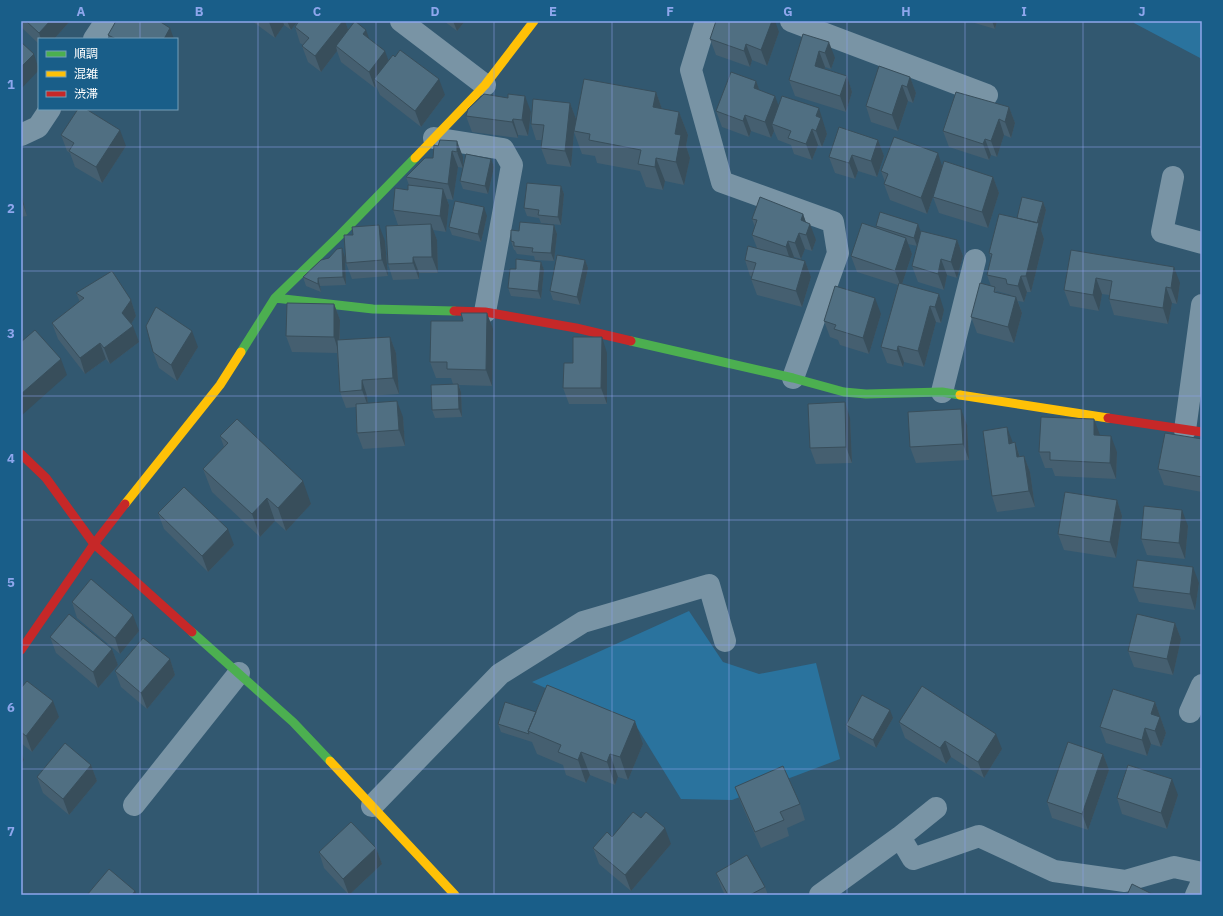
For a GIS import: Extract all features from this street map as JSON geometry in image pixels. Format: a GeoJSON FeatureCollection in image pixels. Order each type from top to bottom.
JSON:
{"type":"FeatureCollection","features":[{"type":"Feature","properties":{"kind":"street"},"geometry":{"type":"LineString","coordinates":[[95,38],[106,21]]}},
{"type":"Feature","properties":{"kind":"street"},"geometry":{"type":"LineString","coordinates":[[401,21],[485,85]]}},
{"type":"Feature","properties":{"kind":"street"},"geometry":{"type":"LineString","coordinates":[[21,650],[94,544],[220,385],[275,298],[340,235],[485,85],[534,21]]}},
{"type":"Feature","properties":{"kind":"street"},"geometry":{"type":"LineString","coordinates":[[706,21],[692,70],[722,182],[833,222],[838,253],[793,378]]}},
{"type":"Feature","properties":{"kind":"street"},"geometry":{"type":"LineString","coordinates":[[791,21],[987,95]]}},
{"type":"Feature","properties":{"kind":"street"},"geometry":{"type":"LineString","coordinates":[[21,135],[38,127],[49,110]]}},
{"type":"Feature","properties":{"kind":"street"},"geometry":{"type":"LineString","coordinates":[[434,138],[503,149],[512,165],[485,312]]}},
{"type":"Feature","properties":{"kind":"street"},"geometry":{"type":"LineString","coordinates":[[1173,178],[1162,232],[1202,243]]}},
{"type":"Feature","properties":{"kind":"street"},"geometry":{"type":"LineString","coordinates":[[942,392],[975,260]]}},
{"type":"Feature","properties":{"kind":"street"},"geometry":{"type":"LineString","coordinates":[[275,298],[373,309],[485,312],[576,328],[793,378],[844,392],[866,394],[942,392],[1194,431],[1202,304]]}},
{"type":"Feature","properties":{"kind":"street"},"geometry":{"type":"LineString","coordinates":[[21,454],[46,478],[94,544],[293,722],[455,895]]}},
{"type":"Feature","properties":{"kind":"street"},"geometry":{"type":"LineString","coordinates":[[372,806],[500,674],[583,622],[709,584],[725,641]]}},
{"type":"Feature","properties":{"kind":"street"},"geometry":{"type":"LineString","coordinates":[[134,805],[239,673]]}},
{"type":"Feature","properties":{"kind":"street"},"geometry":{"type":"LineString","coordinates":[[1190,712],[1202,685]]}},
{"type":"Feature","properties":{"kind":"street"},"geometry":{"type":"LineString","coordinates":[[820,895],[900,837],[936,808]]}},
{"type":"Feature","properties":{"kind":"street"},"geometry":{"type":"LineString","coordinates":[[900,837],[913,859],[979,836],[1054,870],[1115,887],[1125,881],[1174,866],[1202,873]]}},
{"type":"Feature","properties":{"kind":"street"},"geometry":{"type":"LineString","coordinates":[[1196,895],[1202,882]]}},
{"type":"Feature","properties":{"kind":"shaded area"},"geometry":{"type":"Polygon","coordinates":[[[1133,21],[1202,21],[1202,59],[1134,23],[1133,21]]]}},
{"type":"Feature","properties":{"kind":"shaded area"},"geometry":{"type":"Polygon","coordinates":[[[689,611],[723,662],[759,674],[816,663],[840,759],[732,800],[681,799],[638,729],[532,682],[689,611]]]}},
{"type":"Feature","properties":{"kind":"building"},"geometry":{"type":"Polygon","coordinates":[[[26,21],[50,21],[39,33],[26,21]]]}},
{"type":"Feature","properties":{"kind":"building"},"geometry":{"type":"Polygon","coordinates":[[[116,21],[159,21],[170,28],[165,38],[114,38],[108,35],[116,21]]]}},
{"type":"Feature","properties":{"kind":"building"},"geometry":{"type":"Polygon","coordinates":[[[299,21],[343,21],[315,56],[302,46],[309,38],[295,27],[299,21]]]}},
{"type":"Feature","properties":{"kind":"building"},"geometry":{"type":"Polygon","coordinates":[[[355,21],[366,30],[363,34],[385,51],[369,72],[336,46],[355,21]]]}},
{"type":"Feature","properties":{"kind":"building"},"geometry":{"type":"Polygon","coordinates":[[[716,21],[772,21],[761,50],[746,44],[744,51],[710,39],[716,21]]]}},
{"type":"Feature","properties":{"kind":"building"},"geometry":{"type":"Polygon","coordinates":[[[803,34],[829,42],[825,53],[819,51],[815,66],[847,76],[840,96],[789,80],[803,34]]]}},
{"type":"Feature","properties":{"kind":"building"},"geometry":{"type":"Polygon","coordinates":[[[21,42],[34,54],[21,67],[21,42]]]}},
{"type":"Feature","properties":{"kind":"building"},"geometry":{"type":"Polygon","coordinates":[[[400,50],[439,79],[415,111],[374,79],[393,55],[395,57],[400,50]]]}},
{"type":"Feature","properties":{"kind":"building"},"geometry":{"type":"Polygon","coordinates":[[[879,66],[910,77],[907,87],[902,85],[892,115],[866,106],[879,66]]]}},
{"type":"Feature","properties":{"kind":"building"},"geometry":{"type":"Polygon","coordinates":[[[731,72],[756,81],[754,88],[775,96],[765,122],[745,115],[743,121],[716,111],[731,72]]]}},
{"type":"Feature","properties":{"kind":"building"},"geometry":{"type":"Polygon","coordinates":[[[584,79],[656,92],[653,107],[679,112],[675,134],[681,135],[676,162],[656,158],[655,167],[638,164],[641,150],[589,140],[590,134],[574,131],[584,79]]]}},
{"type":"Feature","properties":{"kind":"building"},"geometry":{"type":"Polygon","coordinates":[[[956,92],[1009,107],[1005,122],[999,119],[991,141],[985,139],[983,144],[943,131],[956,92]]]}},
{"type":"Feature","properties":{"kind":"building"},"geometry":{"type":"Polygon","coordinates":[[[484,94],[508,98],[508,94],[525,96],[522,120],[513,119],[512,122],[466,116],[468,109],[484,94]]]}},
{"type":"Feature","properties":{"kind":"building"},"geometry":{"type":"Polygon","coordinates":[[[782,96],[819,108],[816,116],[821,118],[816,131],[812,129],[806,144],[788,138],[791,131],[772,124],[782,96]]]}},
{"type":"Feature","properties":{"kind":"building"},"geometry":{"type":"Polygon","coordinates":[[[533,99],[570,103],[565,151],[541,148],[544,125],[531,124],[533,99]]]}},
{"type":"Feature","properties":{"kind":"building"},"geometry":{"type":"Polygon","coordinates":[[[77,110],[88,110],[120,130],[96,167],[69,151],[74,143],[61,135],[77,110]]]}},
{"type":"Feature","properties":{"kind":"building"},"geometry":{"type":"Polygon","coordinates":[[[839,127],[878,140],[871,161],[852,155],[849,163],[829,157],[839,127]]]}},
{"type":"Feature","properties":{"kind":"building"},"geometry":{"type":"Polygon","coordinates":[[[894,137],[938,153],[921,198],[884,184],[888,174],[881,171],[894,137]]]}},
{"type":"Feature","properties":{"kind":"building"},"geometry":{"type":"Polygon","coordinates":[[[440,140],[457,141],[457,152],[452,151],[448,184],[406,177],[425,158],[433,158],[434,145],[438,146],[440,140]]]}},
{"type":"Feature","properties":{"kind":"building"},"geometry":{"type":"Polygon","coordinates":[[[466,154],[491,159],[485,186],[460,181],[466,154]]]}},
{"type":"Feature","properties":{"kind":"building"},"geometry":{"type":"Polygon","coordinates":[[[944,161],[993,177],[982,212],[933,197],[944,161]]]}},
{"type":"Feature","properties":{"kind":"building"},"geometry":{"type":"Polygon","coordinates":[[[527,183],[561,186],[558,217],[538,215],[539,210],[524,208],[527,183]]]}},
{"type":"Feature","properties":{"kind":"building"},"geometry":{"type":"Polygon","coordinates":[[[408,185],[443,189],[440,216],[393,210],[395,188],[408,190],[408,185]]]}},
{"type":"Feature","properties":{"kind":"building"},"geometry":{"type":"Polygon","coordinates":[[[760,197],[803,214],[801,220],[810,224],[806,235],[799,233],[795,243],[788,241],[786,247],[752,235],[757,220],[752,219],[760,197]]]}},
{"type":"Feature","properties":{"kind":"building"},"geometry":{"type":"Polygon","coordinates":[[[1022,197],[1043,202],[1037,223],[1017,218],[1022,197]]]}},
{"type":"Feature","properties":{"kind":"building"},"geometry":{"type":"Polygon","coordinates":[[[455,201],[484,207],[478,234],[449,227],[455,201]]]}},
{"type":"Feature","properties":{"kind":"building"},"geometry":{"type":"Polygon","coordinates":[[[880,212],[918,224],[914,238],[876,226],[880,212]]]}},
{"type":"Feature","properties":{"kind":"building"},"geometry":{"type":"Polygon","coordinates":[[[999,214],[1039,223],[1026,276],[1021,276],[1018,286],[1007,284],[1006,279],[987,275],[992,254],[989,253],[999,214]]]}},
{"type":"Feature","properties":{"kind":"building"},"geometry":{"type":"Polygon","coordinates":[[[520,222],[554,225],[551,253],[532,252],[533,248],[514,246],[514,242],[511,241],[511,230],[519,231],[520,222]]]}},
{"type":"Feature","properties":{"kind":"building"},"geometry":{"type":"Polygon","coordinates":[[[862,223],[906,238],[895,271],[851,256],[862,223]]]}},
{"type":"Feature","properties":{"kind":"building"},"geometry":{"type":"Polygon","coordinates":[[[431,224],[432,257],[413,257],[413,263],[388,264],[386,226],[431,224]]]}},
{"type":"Feature","properties":{"kind":"building"},"geometry":{"type":"Polygon","coordinates":[[[379,225],[382,260],[346,263],[344,235],[353,235],[352,227],[379,225]]]}},
{"type":"Feature","properties":{"kind":"building"},"geometry":{"type":"Polygon","coordinates":[[[921,231],[957,240],[951,262],[941,259],[938,274],[912,266],[921,231]]]}},
{"type":"Feature","properties":{"kind":"building"},"geometry":{"type":"Polygon","coordinates":[[[748,246],[805,261],[796,291],[751,279],[756,263],[745,260],[748,246]]]}},
{"type":"Feature","properties":{"kind":"building"},"geometry":{"type":"Polygon","coordinates":[[[342,248],[343,277],[318,278],[318,284],[303,277],[321,260],[329,258],[337,249],[342,248]]]}},
{"type":"Feature","properties":{"kind":"building"},"geometry":{"type":"Polygon","coordinates":[[[1071,250],[1174,267],[1171,288],[1166,287],[1163,308],[1109,299],[1112,281],[1096,278],[1093,295],[1064,290],[1071,250]]]}},
{"type":"Feature","properties":{"kind":"building"},"geometry":{"type":"Polygon","coordinates":[[[557,255],[585,260],[577,297],[550,291],[557,255]]]}},
{"type":"Feature","properties":{"kind":"building"},"geometry":{"type":"Polygon","coordinates":[[[516,259],[541,262],[538,291],[508,288],[510,269],[516,269],[516,259]]]}},
{"type":"Feature","properties":{"kind":"building"},"geometry":{"type":"Polygon","coordinates":[[[112,271],[131,300],[122,313],[133,326],[104,348],[100,343],[80,358],[52,323],[84,298],[76,293],[112,271]]]}},
{"type":"Feature","properties":{"kind":"building"},"geometry":{"type":"Polygon","coordinates":[[[899,283],[939,294],[935,307],[930,306],[918,351],[898,346],[897,351],[881,347],[899,283]]]}},
{"type":"Feature","properties":{"kind":"building"},"geometry":{"type":"Polygon","coordinates":[[[980,283],[995,287],[994,292],[1016,297],[1008,327],[971,317],[980,283]]]}},
{"type":"Feature","properties":{"kind":"building"},"geometry":{"type":"Polygon","coordinates":[[[835,286],[875,298],[863,338],[834,329],[836,325],[824,321],[835,286]]]}},
{"type":"Feature","properties":{"kind":"building"},"geometry":{"type":"Polygon","coordinates":[[[287,303],[334,304],[334,337],[286,336],[287,303]]]}},
{"type":"Feature","properties":{"kind":"building"},"geometry":{"type":"Polygon","coordinates":[[[156,307],[192,331],[171,365],[153,352],[146,326],[156,307]]]}},
{"type":"Feature","properties":{"kind":"building"},"geometry":{"type":"Polygon","coordinates":[[[461,313],[487,313],[486,370],[447,369],[447,362],[430,362],[431,321],[463,321],[461,313]]]}},
{"type":"Feature","properties":{"kind":"building"},"geometry":{"type":"Polygon","coordinates":[[[35,330],[61,359],[21,394],[21,342],[35,330]]]}},
{"type":"Feature","properties":{"kind":"building"},"geometry":{"type":"Polygon","coordinates":[[[390,337],[393,378],[362,380],[362,390],[340,392],[337,340],[390,337]]]}},
{"type":"Feature","properties":{"kind":"building"},"geometry":{"type":"Polygon","coordinates":[[[573,337],[602,337],[601,388],[563,388],[564,363],[573,363],[573,337]]]}},
{"type":"Feature","properties":{"kind":"building"},"geometry":{"type":"Polygon","coordinates":[[[458,384],[459,409],[432,410],[431,385],[458,384]]]}},
{"type":"Feature","properties":{"kind":"building"},"geometry":{"type":"Polygon","coordinates":[[[397,401],[399,430],[357,433],[356,404],[397,401]]]}},
{"type":"Feature","properties":{"kind":"building"},"geometry":{"type":"Polygon","coordinates":[[[845,402],[846,447],[810,448],[808,404],[845,402]]]}},
{"type":"Feature","properties":{"kind":"building"},"geometry":{"type":"Polygon","coordinates":[[[961,409],[963,444],[910,447],[908,412],[961,409]]]}},
{"type":"Feature","properties":{"kind":"building"},"geometry":{"type":"Polygon","coordinates":[[[1041,417],[1094,419],[1094,435],[1111,436],[1110,463],[1050,460],[1050,452],[1039,452],[1041,417]]]}},
{"type":"Feature","properties":{"kind":"building"},"geometry":{"type":"Polygon","coordinates":[[[237,419],[303,481],[278,508],[267,498],[252,514],[203,469],[228,443],[220,436],[237,419]]]}},
{"type":"Feature","properties":{"kind":"building"},"geometry":{"type":"Polygon","coordinates":[[[1007,427],[1009,444],[1015,442],[1017,457],[1024,456],[1029,491],[992,496],[983,431],[1007,427]]]}},
{"type":"Feature","properties":{"kind":"building"},"geometry":{"type":"Polygon","coordinates":[[[1165,433],[1202,439],[1202,477],[1158,469],[1165,433]]]}},
{"type":"Feature","properties":{"kind":"building"},"geometry":{"type":"Polygon","coordinates":[[[184,487],[228,529],[202,556],[158,513],[184,487]]]}},
{"type":"Feature","properties":{"kind":"building"},"geometry":{"type":"Polygon","coordinates":[[[1065,492],[1117,500],[1110,542],[1058,534],[1065,492]]]}},
{"type":"Feature","properties":{"kind":"building"},"geometry":{"type":"Polygon","coordinates":[[[1144,506],[1182,510],[1179,543],[1141,539],[1144,506]]]}},
{"type":"Feature","properties":{"kind":"building"},"geometry":{"type":"Polygon","coordinates":[[[1137,560],[1193,567],[1190,594],[1133,587],[1137,560]]]}},
{"type":"Feature","properties":{"kind":"building"},"geometry":{"type":"Polygon","coordinates":[[[91,579],[133,615],[115,638],[72,602],[91,579]]]}},
{"type":"Feature","properties":{"kind":"building"},"geometry":{"type":"Polygon","coordinates":[[[69,614],[112,649],[93,672],[50,637],[69,614]]]}},
{"type":"Feature","properties":{"kind":"building"},"geometry":{"type":"Polygon","coordinates":[[[1137,614],[1175,623],[1167,659],[1128,651],[1137,614]]]}},
{"type":"Feature","properties":{"kind":"building"},"geometry":{"type":"Polygon","coordinates":[[[143,638],[170,659],[141,693],[115,671],[143,638]]]}},
{"type":"Feature","properties":{"kind":"building"},"geometry":{"type":"Polygon","coordinates":[[[27,681],[53,701],[26,736],[21,732],[21,688],[27,681]]]}},
{"type":"Feature","properties":{"kind":"building"},"geometry":{"type":"Polygon","coordinates":[[[547,685],[635,721],[620,757],[610,754],[607,762],[581,752],[578,760],[558,752],[561,745],[528,731],[547,685]]]}},
{"type":"Feature","properties":{"kind":"building"},"geometry":{"type":"Polygon","coordinates":[[[922,686],[996,734],[978,762],[945,741],[940,748],[899,722],[922,686]]]}},
{"type":"Feature","properties":{"kind":"building"},"geometry":{"type":"Polygon","coordinates":[[[1113,689],[1155,702],[1151,714],[1160,717],[1155,731],[1145,728],[1142,740],[1100,727],[1113,689]]]}},
{"type":"Feature","properties":{"kind":"building"},"geometry":{"type":"Polygon","coordinates":[[[862,695],[890,710],[873,740],[846,725],[862,695]]]}},
{"type":"Feature","properties":{"kind":"building"},"geometry":{"type":"Polygon","coordinates":[[[505,702],[536,712],[528,731],[529,734],[498,724],[505,702]]]}},
{"type":"Feature","properties":{"kind":"building"},"geometry":{"type":"Polygon","coordinates":[[[1068,742],[1103,754],[1082,814],[1047,802],[1068,742]]]}},
{"type":"Feature","properties":{"kind":"building"},"geometry":{"type":"Polygon","coordinates":[[[65,743],[91,765],[63,799],[37,777],[65,743]]]}},
{"type":"Feature","properties":{"kind":"building"},"geometry":{"type":"Polygon","coordinates":[[[1128,765],[1172,779],[1161,813],[1117,798],[1128,765]]]}},
{"type":"Feature","properties":{"kind":"building"},"geometry":{"type":"Polygon","coordinates":[[[783,766],[800,804],[780,812],[784,820],[755,832],[735,787],[783,766]]]}},
{"type":"Feature","properties":{"kind":"building"},"geometry":{"type":"Polygon","coordinates":[[[633,812],[641,818],[646,812],[665,828],[625,875],[593,848],[607,832],[612,837],[633,812]]]}},
{"type":"Feature","properties":{"kind":"building"},"geometry":{"type":"Polygon","coordinates":[[[351,822],[376,848],[343,879],[319,852],[351,822]]]}},
{"type":"Feature","properties":{"kind":"building"},"geometry":{"type":"Polygon","coordinates":[[[747,855],[765,887],[750,895],[728,895],[716,873],[747,855]]]}},
{"type":"Feature","properties":{"kind":"building"},"geometry":{"type":"Polygon","coordinates":[[[109,869],[135,891],[132,895],[87,895],[109,869]]]}},
{"type":"Feature","properties":{"kind":"building"},"geometry":{"type":"Polygon","coordinates":[[[1132,884],[1154,895],[1127,895],[1132,884]]]}},
{"type":"Feature","properties":{"kind":"traffic: fast"},"geometry":{"type":"LineString","coordinates":[[241,352],[275,298],[340,235],[415,158]]}},
{"type":"Feature","properties":{"kind":"traffic: fast"},"geometry":{"type":"LineString","coordinates":[[275,298],[373,309],[454,311]]}},
{"type":"Feature","properties":{"kind":"traffic: fast"},"geometry":{"type":"LineString","coordinates":[[631,341],[793,378],[844,392],[866,394],[942,392],[960,395]]}},
{"type":"Feature","properties":{"kind":"traffic: fast"},"geometry":{"type":"LineString","coordinates":[[192,632],[293,722],[330,761]]}},
{"type":"Feature","properties":{"kind":"traffic: slow"},"geometry":{"type":"LineString","coordinates":[[415,158],[485,85],[534,21]]}},
{"type":"Feature","properties":{"kind":"traffic: slow"},"geometry":{"type":"LineString","coordinates":[[125,504],[220,385],[241,352]]}},
{"type":"Feature","properties":{"kind":"traffic: slow"},"geometry":{"type":"LineString","coordinates":[[960,395],[1108,418]]}},
{"type":"Feature","properties":{"kind":"traffic: slow"},"geometry":{"type":"LineString","coordinates":[[330,761],[455,895]]}},
{"type":"Feature","properties":{"kind":"traffic: jam"},"geometry":{"type":"LineString","coordinates":[[454,311],[485,312],[576,328],[631,341]]}},
{"type":"Feature","properties":{"kind":"traffic: jam"},"geometry":{"type":"LineString","coordinates":[[1108,418],[1202,432]]}},
{"type":"Feature","properties":{"kind":"traffic: jam"},"geometry":{"type":"LineString","coordinates":[[21,454],[46,478],[94,544],[192,632]]}},
{"type":"Feature","properties":{"kind":"traffic: jam"},"geometry":{"type":"LineString","coordinates":[[21,650],[94,544],[125,504]]}}]}
